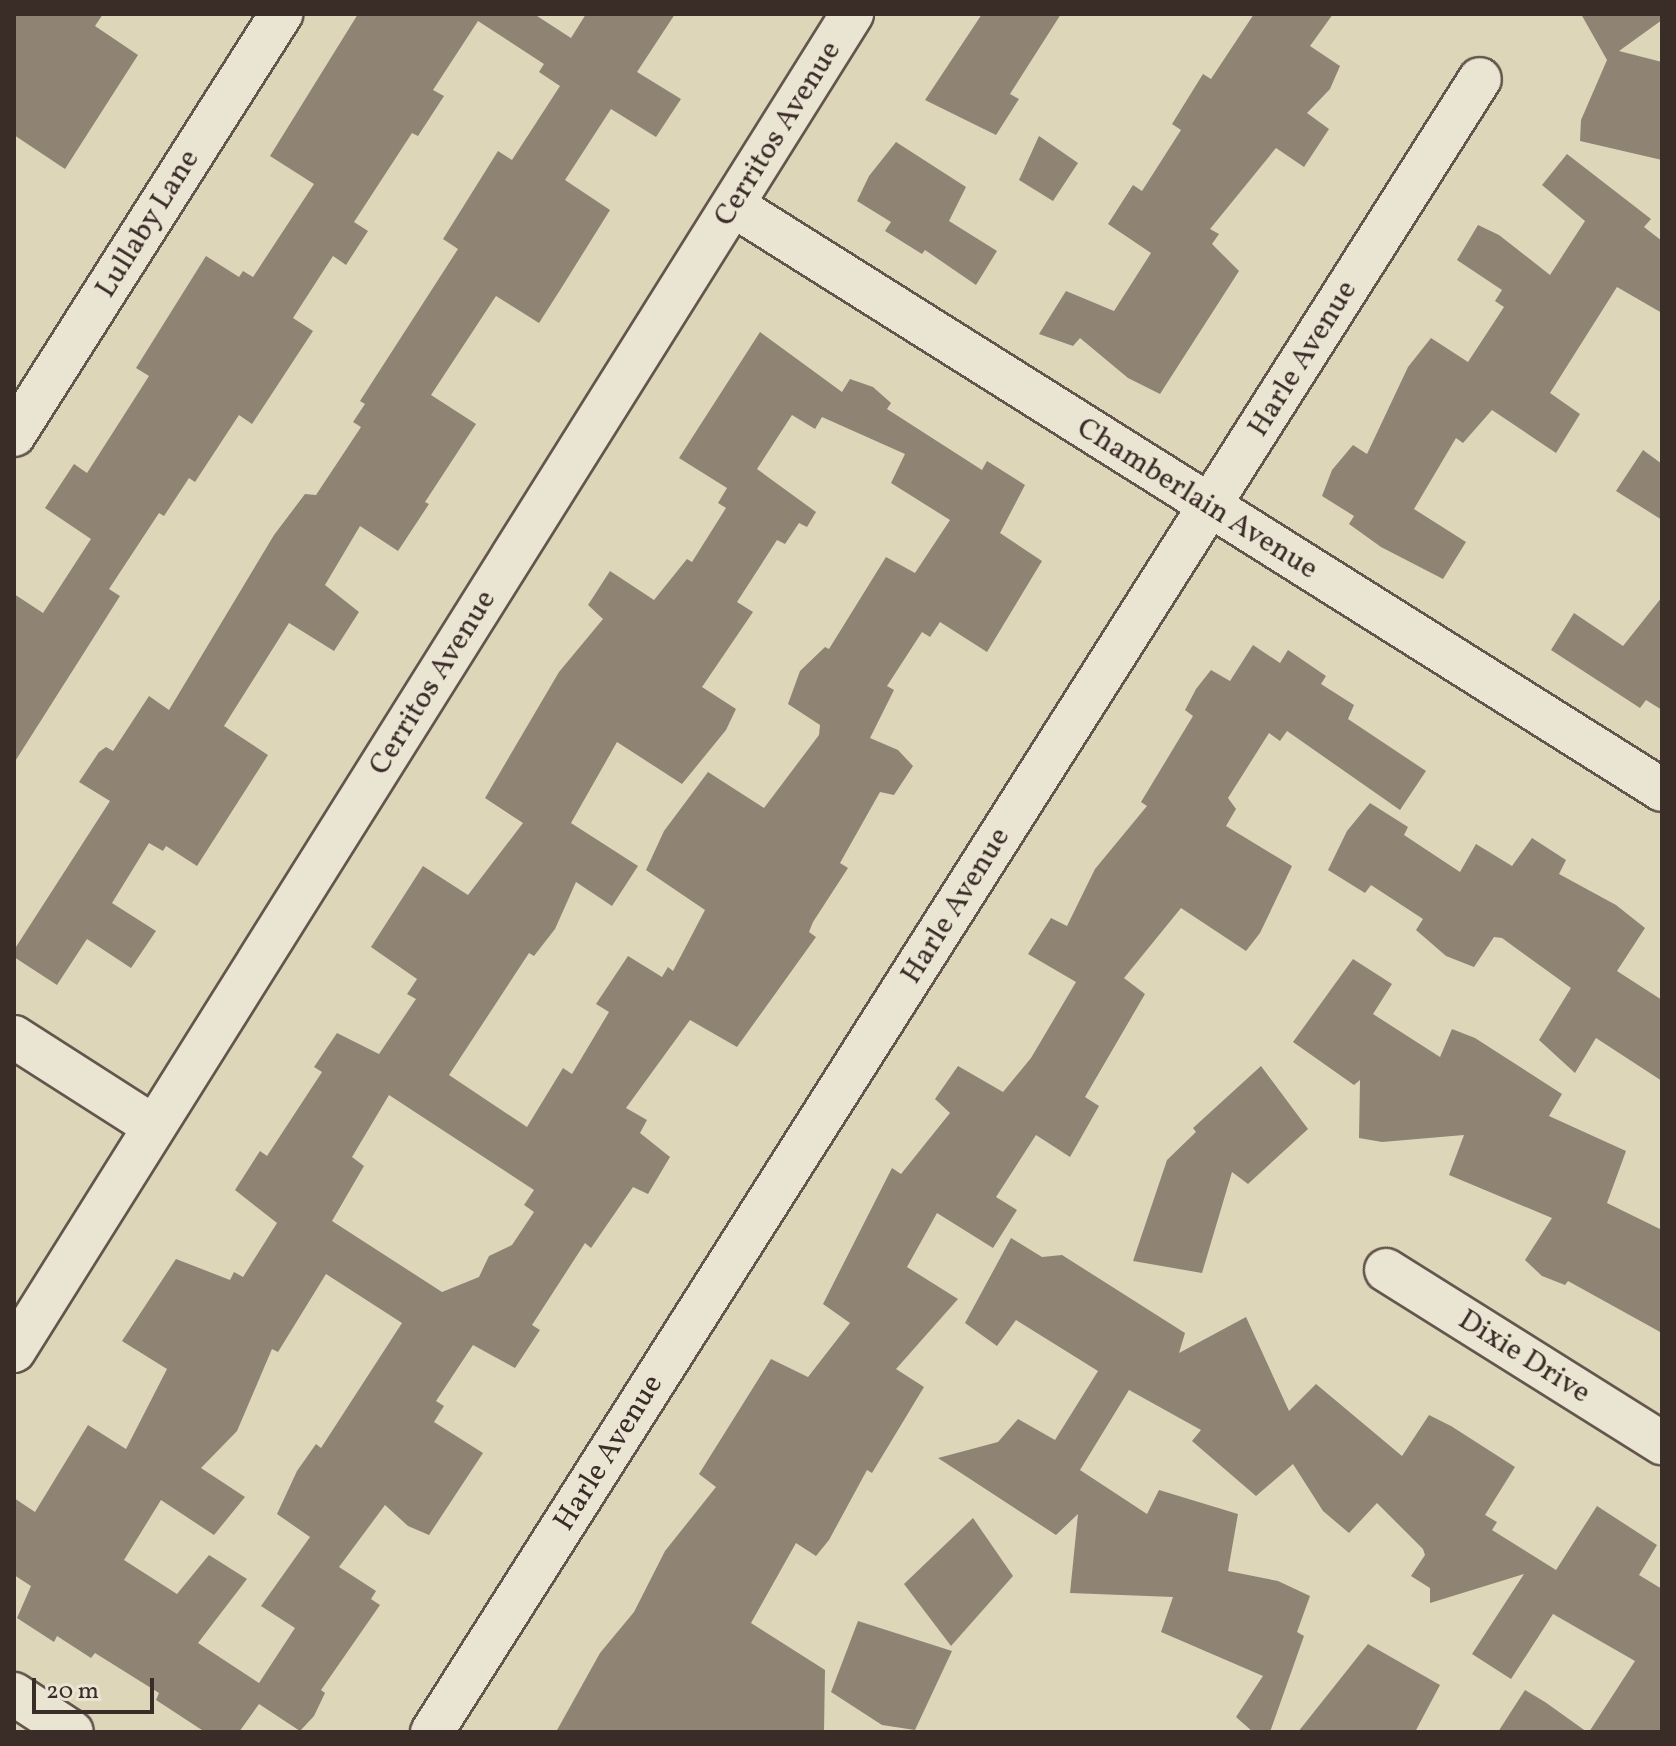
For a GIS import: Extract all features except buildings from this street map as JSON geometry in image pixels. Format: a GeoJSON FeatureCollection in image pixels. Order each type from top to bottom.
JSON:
{"type":"FeatureCollection","features":[{"type":"Feature","properties":{"kind":"street","name":"Lullaby Lane"},"geometry":{"type":"LineString","coordinates":[[14,435],[281,14]]}},
{"type":"Feature","properties":{"kind":"street","name":"Cerritos Avenue"},"geometry":{"type":"LineString","coordinates":[[14,1351],[852,14]]}},
{"type":"Feature","properties":{"kind":"street","name":"Harle Avenue"},"geometry":{"type":"LineString","coordinates":[[432,1732],[1480,79]]}},
{"type":"Feature","properties":{"kind":"street","name":"Chamberlain Avenue"},"geometry":{"type":"LineString","coordinates":[[734,206],[1662,790]]}},
{"type":"Feature","properties":{"kind":"street"},"geometry":{"type":"LineString","coordinates":[[14,1037],[153,1126]]}},
{"type":"Feature","properties":{"kind":"street","name":"Dixie Drive"},"geometry":{"type":"LineString","coordinates":[[1386,1270],[1662,1443]]}},
{"type":"Feature","properties":{"kind":"street"},"geometry":{"type":"LineString","coordinates":[[14,1694],[72,1732]]}}]}
